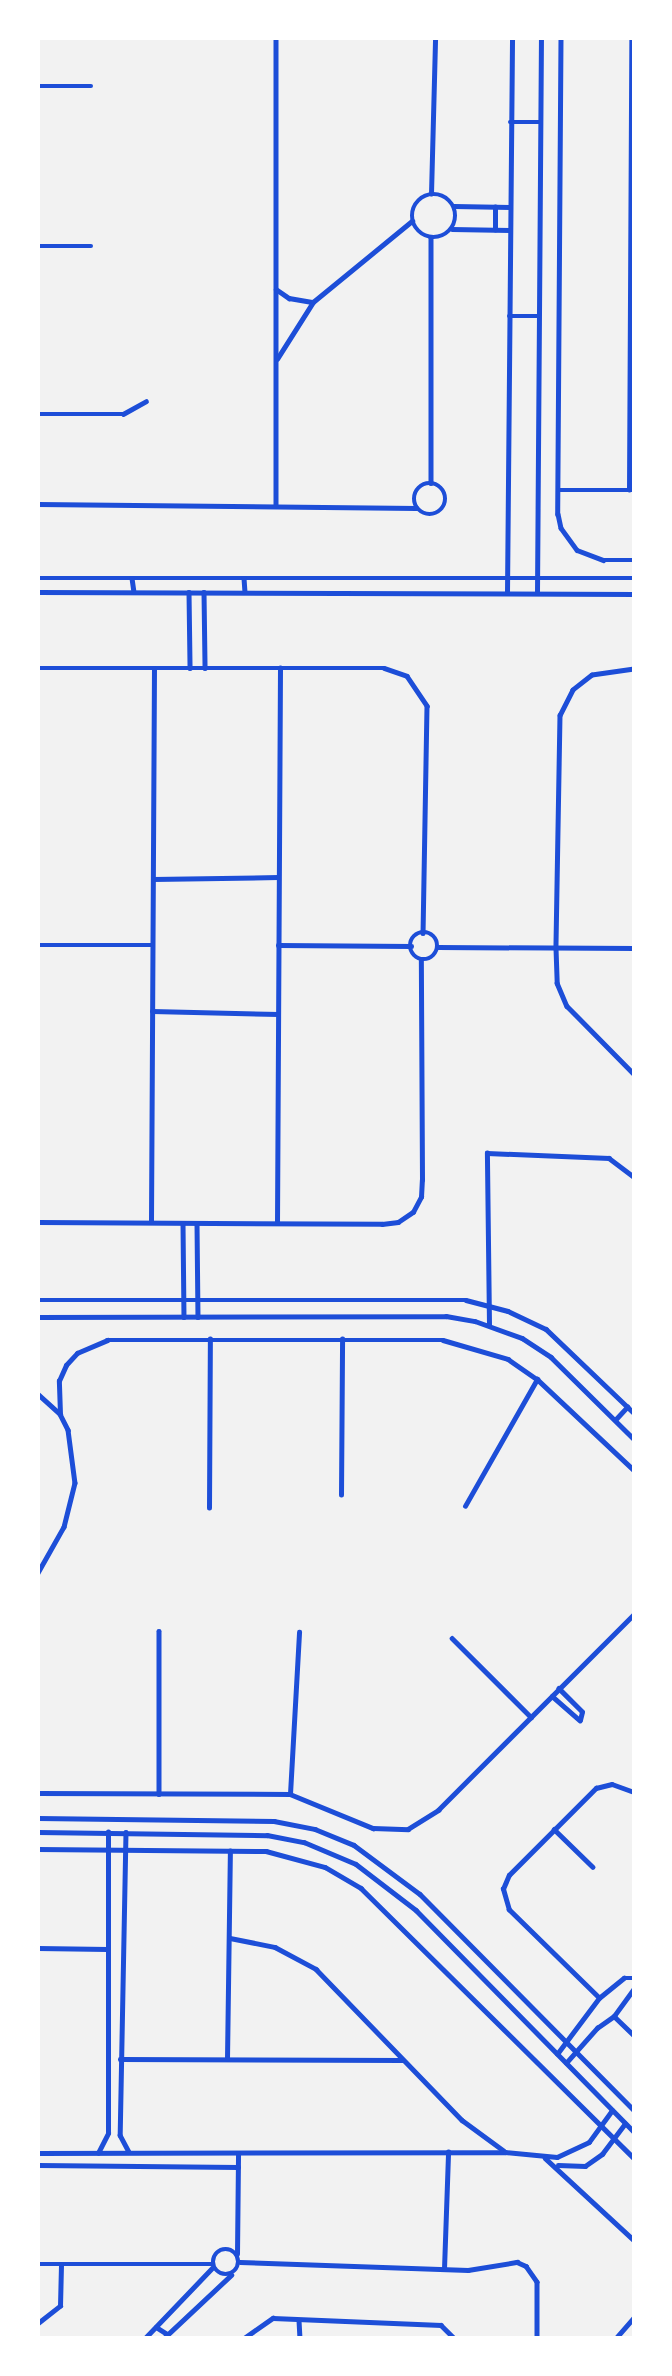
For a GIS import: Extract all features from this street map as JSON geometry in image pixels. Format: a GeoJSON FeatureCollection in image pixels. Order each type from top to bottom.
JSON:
{"type":"FeatureCollection","features":[{"type":"Feature","properties":{"kind":"street"},"geometry":{"type":"LineString","coordinates":[[276,38],[276,505]]}},
{"type":"Feature","properties":{"kind":"street"},"geometry":{"type":"LineString","coordinates":[[431,194],[435,38]]}},
{"type":"Feature","properties":{"kind":"street"},"geometry":{"type":"LineString","coordinates":[[507,593],[512,38]]}},
{"type":"Feature","properties":{"kind":"street"},"geometry":{"type":"LineString","coordinates":[[537,593],[541,38]]}},
{"type":"Feature","properties":{"kind":"street"},"geometry":{"type":"LineString","coordinates":[[561,38],[558,490],[561,527],[578,550],[603,560],[634,560]]}},
{"type":"Feature","properties":{"kind":"street"},"geometry":{"type":"LineString","coordinates":[[558,490],[631,490],[631,38]]}},
{"type":"Feature","properties":{"kind":"street"},"geometry":{"type":"LineString","coordinates":[[38,86],[90,86]]}},
{"type":"Feature","properties":{"kind":"street"},"geometry":{"type":"LineString","coordinates":[[510,122],[539,122]]}},
{"type":"Feature","properties":{"kind":"street"},"geometry":{"type":"LineString","coordinates":[[276,360],[313,302],[412,221],[418,201],[431,194],[440,195],[454,206],[510,207]]}},
{"type":"Feature","properties":{"kind":"street"},"geometry":{"type":"LineString","coordinates":[[452,229],[454,206]]}},
{"type":"Feature","properties":{"kind":"street"},"geometry":{"type":"LineString","coordinates":[[495,207],[495,230]]}},
{"type":"Feature","properties":{"kind":"street"},"geometry":{"type":"LineString","coordinates":[[412,221],[417,231],[431,238],[452,229],[509,230]]}},
{"type":"Feature","properties":{"kind":"street"},"geometry":{"type":"LineString","coordinates":[[38,504],[416,508],[428,515],[442,510],[445,495],[431,483],[431,238]]}},
{"type":"Feature","properties":{"kind":"street"},"geometry":{"type":"LineString","coordinates":[[38,246],[91,247]]}},
{"type":"Feature","properties":{"kind":"street"},"geometry":{"type":"LineString","coordinates":[[276,289],[289,298],[313,302]]}},
{"type":"Feature","properties":{"kind":"street"},"geometry":{"type":"LineString","coordinates":[[509,316],[538,316]]}},
{"type":"Feature","properties":{"kind":"street"},"geometry":{"type":"LineString","coordinates":[[38,414],[123,414],[146,401]]}},
{"type":"Feature","properties":{"kind":"street"},"geometry":{"type":"LineString","coordinates":[[416,508],[415,493],[431,483]]}},
{"type":"Feature","properties":{"kind":"street"},"geometry":{"type":"LineString","coordinates":[[38,578],[634,578]]}},
{"type":"Feature","properties":{"kind":"street"},"geometry":{"type":"LineString","coordinates":[[132,578],[134,592]]}},
{"type":"Feature","properties":{"kind":"street"},"geometry":{"type":"LineString","coordinates":[[244,578],[245,592]]}},
{"type":"Feature","properties":{"kind":"street"},"geometry":{"type":"LineString","coordinates":[[38,592],[634,594]]}},
{"type":"Feature","properties":{"kind":"street"},"geometry":{"type":"LineString","coordinates":[[189,592],[190,668]]}},
{"type":"Feature","properties":{"kind":"street"},"geometry":{"type":"LineString","coordinates":[[204,592],[205,668]]}},
{"type":"Feature","properties":{"kind":"street"},"geometry":{"type":"LineString","coordinates":[[38,668],[396,670],[423,695],[427,706],[423,933],[411,946],[278,945]]}},
{"type":"Feature","properties":{"kind":"street"},"geometry":{"type":"LineString","coordinates":[[276,1223],[280,668]]}},
{"type":"Feature","properties":{"kind":"street"},"geometry":{"type":"LineString","coordinates":[[151,1222],[154,669]]}},
{"type":"Feature","properties":{"kind":"street"},"geometry":{"type":"LineString","coordinates":[[634,669],[592,675],[573,690],[560,715],[556,948],[557,983],[567,1006],[634,1074]]}},
{"type":"Feature","properties":{"kind":"street"},"geometry":{"type":"LineString","coordinates":[[153,878],[278,877]]}},
{"type":"Feature","properties":{"kind":"street"},"geometry":{"type":"LineString","coordinates":[[421,960],[435,956],[438,947],[434,936],[423,933]]}},
{"type":"Feature","properties":{"kind":"street"},"geometry":{"type":"LineString","coordinates":[[38,945],[152,945]]}},
{"type":"Feature","properties":{"kind":"street"},"geometry":{"type":"LineString","coordinates":[[38,1222],[398,1222],[413,1212],[421,1197],[421,960],[411,946]]}},
{"type":"Feature","properties":{"kind":"street"},"geometry":{"type":"LineString","coordinates":[[438,947],[634,948]]}},
{"type":"Feature","properties":{"kind":"street"},"geometry":{"type":"LineString","coordinates":[[152,1011],[278,1014]]}},
{"type":"Feature","properties":{"kind":"street"},"geometry":{"type":"LineString","coordinates":[[489,1325],[487,1153],[609,1158],[634,1177]]}},
{"type":"Feature","properties":{"kind":"street"},"geometry":{"type":"LineString","coordinates":[[184,1223],[184,1317]]}},
{"type":"Feature","properties":{"kind":"street"},"geometry":{"type":"LineString","coordinates":[[197,1223],[198,1317]]}},
{"type":"Feature","properties":{"kind":"street"},"geometry":{"type":"LineString","coordinates":[[38,1300],[466,1300],[527,1319],[562,1342],[634,1413]]}},
{"type":"Feature","properties":{"kind":"street"},"geometry":{"type":"LineString","coordinates":[[38,1317],[446,1316],[489,1325],[551,1357],[634,1439]]}},
{"type":"Feature","properties":{"kind":"street"},"geometry":{"type":"LineString","coordinates":[[209,1339],[209,1508]]}},
{"type":"Feature","properties":{"kind":"street"},"geometry":{"type":"LineString","coordinates":[[38,1573],[64,1527],[75,1483],[75,1456],[57,1398],[62,1373],[77,1353],[91,1344],[209,1339],[443,1340],[508,1360],[537,1379],[634,1470]]}},
{"type":"Feature","properties":{"kind":"street"},"geometry":{"type":"LineString","coordinates":[[341,1495],[342,1339]]}},
{"type":"Feature","properties":{"kind":"street"},"geometry":{"type":"LineString","coordinates":[[465,1506],[537,1379]]}},
{"type":"Feature","properties":{"kind":"street"},"geometry":{"type":"LineString","coordinates":[[38,1394],[60,1414]]}},
{"type":"Feature","properties":{"kind":"street"},"geometry":{"type":"LineString","coordinates":[[615,1420],[628,1407]]}},
{"type":"Feature","properties":{"kind":"street"},"geometry":{"type":"LineString","coordinates":[[38,1793],[290,1794],[373,1828],[408,1829],[438,1810],[634,1614]]}},
{"type":"Feature","properties":{"kind":"street"},"geometry":{"type":"LineString","coordinates":[[159,1631],[159,1794]]}},
{"type":"Feature","properties":{"kind":"street"},"geometry":{"type":"LineString","coordinates":[[290,1794],[299,1632]]}},
{"type":"Feature","properties":{"kind":"street"},"geometry":{"type":"LineString","coordinates":[[452,1638],[531,1717]]}},
{"type":"Feature","properties":{"kind":"street"},"geometry":{"type":"LineString","coordinates":[[552,1696],[580,1720],[582,1712],[559,1689]]}},
{"type":"Feature","properties":{"kind":"street"},"geometry":{"type":"LineString","coordinates":[[599,1998],[509,1910],[503,1896],[509,1875],[596,1788],[612,1784],[634,1791]]}},
{"type":"Feature","properties":{"kind":"street"},"geometry":{"type":"LineString","coordinates":[[38,1818],[253,1819],[295,1824],[335,1836],[372,1855],[405,1880],[634,2110]]}},
{"type":"Feature","properties":{"kind":"street"},"geometry":{"type":"LineString","coordinates":[[554,1829],[593,1867]]}},
{"type":"Feature","properties":{"kind":"street"},"geometry":{"type":"LineString","coordinates":[[38,1832],[267,1835],[304,1842],[356,1864],[402,1897],[634,2132]]}},
{"type":"Feature","properties":{"kind":"street"},"geometry":{"type":"LineString","coordinates":[[100,2153],[108,2133],[108,1832]]}},
{"type":"Feature","properties":{"kind":"street"},"geometry":{"type":"LineString","coordinates":[[126,1832],[120,2140],[130,2153]]}},
{"type":"Feature","properties":{"kind":"street"},"geometry":{"type":"LineString","coordinates":[[38,1849],[265,1851],[306,1860],[361,1888],[634,2158]]}},
{"type":"Feature","properties":{"kind":"street"},"geometry":{"type":"LineString","coordinates":[[227,2059],[230,1851]]}},
{"type":"Feature","properties":{"kind":"street"},"geometry":{"type":"LineString","coordinates":[[230,1938],[275,1947],[316,1969],[469,2127],[505,2152]]}},
{"type":"Feature","properties":{"kind":"street"},"geometry":{"type":"LineString","coordinates":[[38,1948],[107,1950]]}},
{"type":"Feature","properties":{"kind":"street"},"geometry":{"type":"LineString","coordinates":[[557,2054],[599,1998],[624,1978],[634,1978]]}},
{"type":"Feature","properties":{"kind":"street"},"geometry":{"type":"LineString","coordinates":[[566,2063],[614,2016],[634,1987]]}},
{"type":"Feature","properties":{"kind":"street"},"geometry":{"type":"LineString","coordinates":[[614,2016],[634,2035]]}},
{"type":"Feature","properties":{"kind":"street"},"geometry":{"type":"LineString","coordinates":[[120,2059],[403,2061]]}},
{"type":"Feature","properties":{"kind":"street"},"geometry":{"type":"LineString","coordinates":[[38,2153],[505,2152],[545,2157],[574,2152],[603,2128],[612,2110]]}},
{"type":"Feature","properties":{"kind":"street"},"geometry":{"type":"LineString","coordinates":[[554,2163],[569,2169],[585,2166],[625,2124]]}},
{"type":"Feature","properties":{"kind":"street"},"geometry":{"type":"LineString","coordinates":[[444,2269],[448,2152]]}},
{"type":"Feature","properties":{"kind":"street"},"geometry":{"type":"LineString","coordinates":[[100,2153],[105,2160],[101,2166]]}},
{"type":"Feature","properties":{"kind":"street"},"geometry":{"type":"LineString","coordinates":[[238,2154],[237,2254],[240,2262]]}},
{"type":"Feature","properties":{"kind":"street"},"geometry":{"type":"LineString","coordinates":[[545,2157],[634,2240]]}},
{"type":"Feature","properties":{"kind":"street"},"geometry":{"type":"LineString","coordinates":[[38,2165],[238,2167]]}},
{"type":"Feature","properties":{"kind":"street"},"geometry":{"type":"LineString","coordinates":[[145,2337],[213,2266],[221,2250],[237,2254]]}},
{"type":"Feature","properties":{"kind":"street"},"geometry":{"type":"LineString","coordinates":[[240,2262],[478,2270],[517,2262],[526,2266],[537,2281],[537,2337]]}},
{"type":"Feature","properties":{"kind":"street"},"geometry":{"type":"LineString","coordinates":[[156,2326],[166,2336],[231,2275],[240,2262]]}},
{"type":"Feature","properties":{"kind":"street"},"geometry":{"type":"LineString","coordinates":[[38,2264],[213,2266],[221,2274],[231,2275]]}},
{"type":"Feature","properties":{"kind":"street"},"geometry":{"type":"LineString","coordinates":[[38,2323],[60,2306],[61,2265]]}},
{"type":"Feature","properties":{"kind":"street"},"geometry":{"type":"LineString","coordinates":[[616,2337],[634,2317]]}},
{"type":"Feature","properties":{"kind":"street"},"geometry":{"type":"LineString","coordinates":[[244,2337],[273,2318],[441,2325],[454,2337]]}},
{"type":"Feature","properties":{"kind":"street"},"geometry":{"type":"LineString","coordinates":[[299,2319],[300,2337]]}}]}
